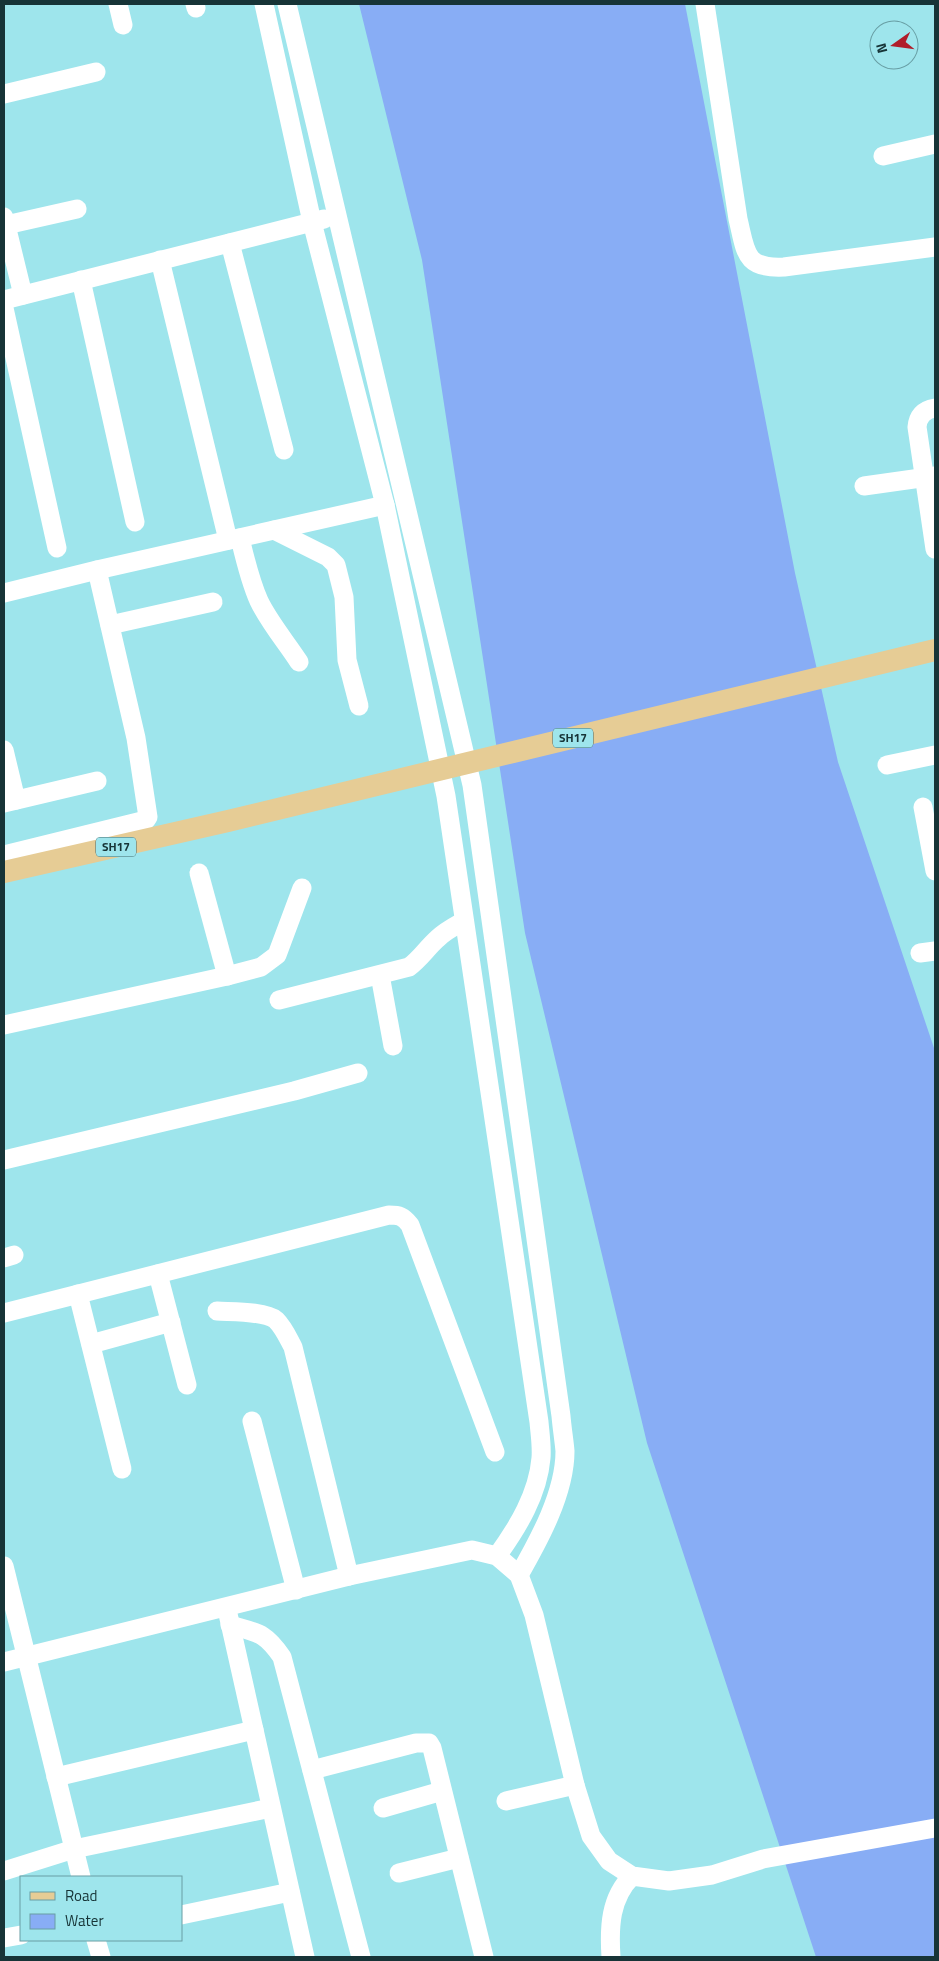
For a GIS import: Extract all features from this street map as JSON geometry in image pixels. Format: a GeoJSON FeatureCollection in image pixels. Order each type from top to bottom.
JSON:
{"type":"FeatureCollection","features":[{"type":"Feature","properties":{"kind":"main road","name":"SH17"},"geometry":{"type":"LineString","coordinates":[[4,872],[228,821],[926,652]]}},
{"type":"Feature","properties":{"kind":"street"},"geometry":{"type":"LineString","coordinates":[[118,4],[123,25]]}},
{"type":"Feature","properties":{"kind":"street"},"geometry":{"type":"LineString","coordinates":[[264,4],[312,222],[385,505],[446,796],[539,1422],[541,1456],[538,1480],[514,1532],[497,1556]]}},
{"type":"Feature","properties":{"kind":"street"},"geometry":{"type":"LineString","coordinates":[[287,4],[472,784],[565,1453],[561,1481],[537,1543],[519,1575]]}},
{"type":"Feature","properties":{"kind":"street"},"geometry":{"type":"LineString","coordinates":[[705,4],[738,219],[749,258],[768,268],[935,247]]}},
{"type":"Feature","properties":{"kind":"street"},"geometry":{"type":"LineString","coordinates":[[4,94],[96,72]]}},
{"type":"Feature","properties":{"kind":"street"},"geometry":{"type":"LineString","coordinates":[[883,156],[935,144]]}},
{"type":"Feature","properties":{"kind":"street"},"geometry":{"type":"LineString","coordinates":[[22,295],[5,221],[77,209]]}},
{"type":"Feature","properties":{"kind":"street"},"geometry":{"type":"LineString","coordinates":[[4,300],[338,216]]}},
{"type":"Feature","properties":{"kind":"street"},"geometry":{"type":"LineString","coordinates":[[230,243],[284,450]]}},
{"type":"Feature","properties":{"kind":"street"},"geometry":{"type":"LineString","coordinates":[[160,260],[234,539],[266,614],[300,662]]}},
{"type":"Feature","properties":{"kind":"street"},"geometry":{"type":"LineString","coordinates":[[81,280],[135,522]]}},
{"type":"Feature","properties":{"kind":"street"},"geometry":{"type":"LineString","coordinates":[[4,308],[57,548]]}},
{"type":"Feature","properties":{"kind":"street"},"geometry":{"type":"LineString","coordinates":[[935,408],[928,410],[918,419],[917,427],[930,477],[935,550]]}},
{"type":"Feature","properties":{"kind":"street"},"geometry":{"type":"LineString","coordinates":[[864,486],[930,477]]}},
{"type":"Feature","properties":{"kind":"street"},"geometry":{"type":"LineString","coordinates":[[4,593],[385,505]]}},
{"type":"Feature","properties":{"kind":"street"},"geometry":{"type":"LineString","coordinates":[[274,530],[328,557],[336,564],[344,597],[347,660],[359,706]]}},
{"type":"Feature","properties":{"kind":"street"},"geometry":{"type":"LineString","coordinates":[[4,855],[146,820],[148,810],[136,738],[97,570]]}},
{"type":"Feature","properties":{"kind":"street"},"geometry":{"type":"LineString","coordinates":[[110,625],[213,602]]}},
{"type":"Feature","properties":{"kind":"street"},"geometry":{"type":"LineString","coordinates":[[4,750],[10,802],[97,781]]}},
{"type":"Feature","properties":{"kind":"street"},"geometry":{"type":"LineString","coordinates":[[886,765],[935,756]]}},
{"type":"Feature","properties":{"kind":"street"},"geometry":{"type":"LineString","coordinates":[[923,807],[934,861]]}},
{"type":"Feature","properties":{"kind":"street"},"geometry":{"type":"LineString","coordinates":[[200,874],[227,976]]}},
{"type":"Feature","properties":{"kind":"street"},"geometry":{"type":"LineString","coordinates":[[4,1025],[227,976],[261,966],[277,955],[302,888]]}},
{"type":"Feature","properties":{"kind":"street"},"geometry":{"type":"LineString","coordinates":[[279,1000],[408,968],[419,960],[436,939],[464,922]]}},
{"type":"Feature","properties":{"kind":"street"},"geometry":{"type":"LineString","coordinates":[[380,975],[393,1046]]}},
{"type":"Feature","properties":{"kind":"street"},"geometry":{"type":"LineString","coordinates":[[4,1160],[294,1091],[358,1073]]}},
{"type":"Feature","properties":{"kind":"street"},"geometry":{"type":"LineString","coordinates":[[4,1313],[389,1215],[399,1215],[404,1217],[410,1225],[495,1452]]}},
{"type":"Feature","properties":{"kind":"street"},"geometry":{"type":"LineString","coordinates":[[158,1274],[187,1384]]}},
{"type":"Feature","properties":{"kind":"street"},"geometry":{"type":"LineString","coordinates":[[78,1294],[122,1469]]}},
{"type":"Feature","properties":{"kind":"street"},"geometry":{"type":"LineString","coordinates":[[217,1311],[264,1315],[274,1319],[284,1329],[293,1347],[348,1576]]}},
{"type":"Feature","properties":{"kind":"street"},"geometry":{"type":"LineString","coordinates":[[90,1344],[170,1322]]}},
{"type":"Feature","properties":{"kind":"street"},"geometry":{"type":"LineString","coordinates":[[252,1422],[296,1590]]}},
{"type":"Feature","properties":{"kind":"street"},"geometry":{"type":"LineString","coordinates":[[4,1662],[228,1616],[296,1590],[348,1576],[472,1550],[497,1556],[519,1575],[534,1615],[575,1784],[591,1836],[609,1861],[632,1876],[669,1881],[712,1875],[763,1860],[935,1828]]}},
{"type":"Feature","properties":{"kind":"street"},"geometry":{"type":"LineString","coordinates":[[4,1566],[81,1876]]}},
{"type":"Feature","properties":{"kind":"street"},"geometry":{"type":"LineString","coordinates":[[228,1616],[305,1957]]}},
{"type":"Feature","properties":{"kind":"street"},"geometry":{"type":"LineString","coordinates":[[228,1616],[262,1634],[282,1657],[361,1957]]}},
{"type":"Feature","properties":{"kind":"street"},"geometry":{"type":"LineString","coordinates":[[56,1777],[254,1730]]}},
{"type":"Feature","properties":{"kind":"street"},"geometry":{"type":"LineString","coordinates":[[312,1770],[423,1742],[429,1743],[432,1748],[484,1957]]}},
{"type":"Feature","properties":{"kind":"street"},"geometry":{"type":"LineString","coordinates":[[506,1801],[575,1784]]}},
{"type":"Feature","properties":{"kind":"street"},"geometry":{"type":"LineString","coordinates":[[383,1808],[442,1791]]}},
{"type":"Feature","properties":{"kind":"street"},"geometry":{"type":"LineString","coordinates":[[4,1868],[74,1849],[271,1808]]}},
{"type":"Feature","properties":{"kind":"street"},"geometry":{"type":"LineString","coordinates":[[399,1874],[459,1858]]}},
{"type":"Feature","properties":{"kind":"street"},"geometry":{"type":"LineString","coordinates":[[611,1957],[610,1920],[615,1900],[622,1886],[632,1876]]}},
{"type":"Feature","properties":{"kind":"street"},"geometry":{"type":"LineString","coordinates":[[182,1915],[290,1892]]}},
{"type":"Feature","properties":{"kind":"street"},"geometry":{"type":"LineString","coordinates":[[4,1938],[20,1935]]}},
{"type":"Feature","properties":{"kind":"street"},"geometry":{"type":"LineString","coordinates":[[96,1941],[100,1957]]}},
{"type":"Feature","properties":{"kind":"water"},"geometry":{"type":"Polygon","coordinates":[[[359,4],[685,4],[795,573],[838,762],[935,1051],[935,1957],[816,1957],[647,1443],[525,933],[422,260],[359,4]]]}}]}
